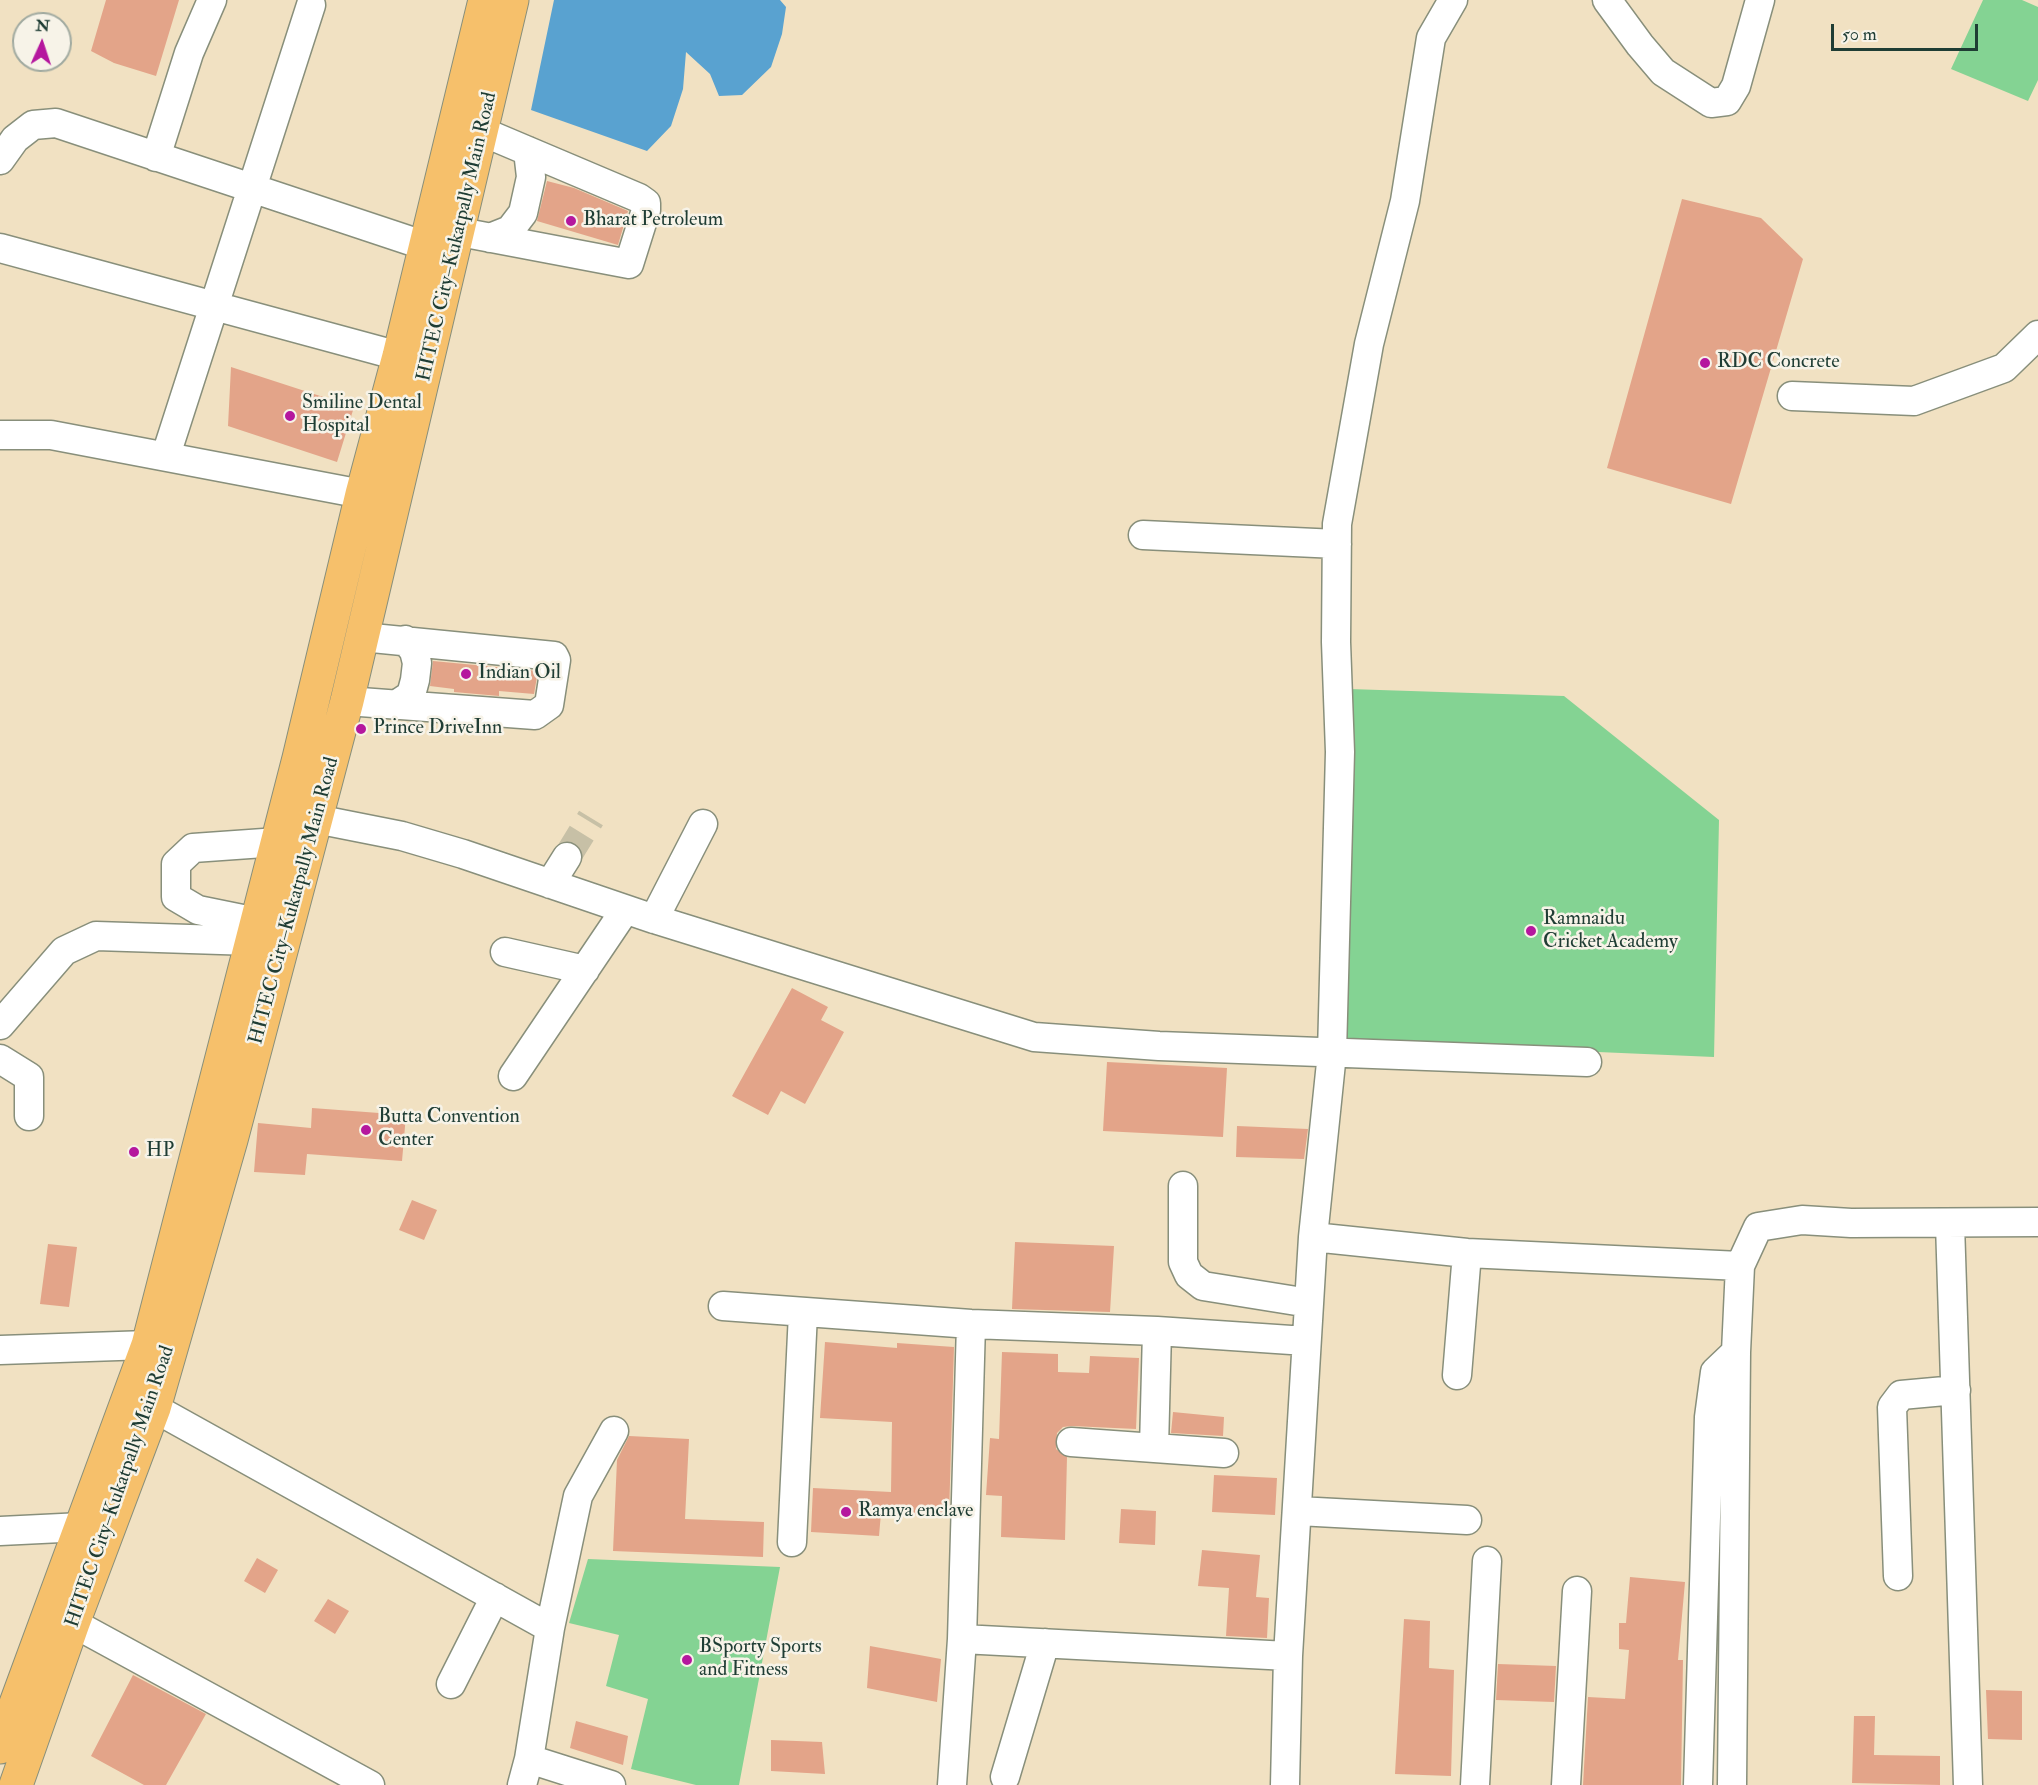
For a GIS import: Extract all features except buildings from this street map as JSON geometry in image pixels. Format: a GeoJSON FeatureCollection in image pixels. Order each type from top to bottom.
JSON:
{"type":"FeatureCollection","features":[{"type":"Feature","properties":{"kind":"main road","name":"HITEC City–Kukatpally Main Road"},"geometry":{"type":"LineString","coordinates":[[18,1770],[82,1527],[148,1345],[278,842],[485,0]]}},
{"type":"Feature","properties":{"kind":"main road","name":"HITEC City–Kukatpally Main Road"},"geometry":{"type":"LineString","coordinates":[[18,1770],[154,1408],[231,1140],[362,637],[475,235],[483,132],[512,0]]}},
{"type":"Feature","properties":{"kind":"street"},"geometry":{"type":"LineString","coordinates":[[156,157],[189,53],[212,0]]}},
{"type":"Feature","properties":{"kind":"street"},"geometry":{"type":"LineString","coordinates":[[1285,1785],[1288,1656],[1306,1341],[1313,1237],[1332,1053],[1340,752],[1336,642],[1337,524],[1369,344],[1405,201],[1431,38],[1453,0]]}},
{"type":"Feature","properties":{"kind":"street"},"geometry":{"type":"LineString","coordinates":[[1607,0],[1663,72],[1711,103],[1727,101],[1736,86],[1760,0]]}},
{"type":"Feature","properties":{"kind":"street"},"geometry":{"type":"LineString","coordinates":[[166,455],[312,5]]}},
{"type":"Feature","properties":{"kind":"street"},"geometry":{"type":"LineString","coordinates":[[0,160],[15,139],[33,125],[56,123],[426,246]]}},
{"type":"Feature","properties":{"kind":"street"},"geometry":{"type":"LineString","coordinates":[[475,235],[624,264],[631,262],[646,210],[646,203],[483,132]]}},
{"type":"Feature","properties":{"kind":"street"},"geometry":{"type":"LineString","coordinates":[[475,235],[510,230],[523,213],[531,177],[528,151]]}},
{"type":"Feature","properties":{"kind":"street"},"geometry":{"type":"LineString","coordinates":[[0,248],[399,356]]}},
{"type":"Feature","properties":{"kind":"street"},"geometry":{"type":"LineString","coordinates":[[1792,396],[1914,401],[2004,368],[2038,335]]}},
{"type":"Feature","properties":{"kind":"street"},"geometry":{"type":"LineString","coordinates":[[0,435],[51,435],[362,494]]}},
{"type":"Feature","properties":{"kind":"street"},"geometry":{"type":"LineString","coordinates":[[1143,535],[1337,544]]}},
{"type":"Feature","properties":{"kind":"street"},"geometry":{"type":"LineString","coordinates":[[347,701],[535,715],[549,705],[556,660],[554,656],[362,637]]}},
{"type":"Feature","properties":{"kind":"street"},"geometry":{"type":"LineString","coordinates":[[396,705],[411,695],[416,680],[417,663],[414,651],[405,640]]}},
{"type":"Feature","properties":{"kind":"street"},"geometry":{"type":"LineString","coordinates":[[316,819],[402,836],[625,910],[1034,1038],[1332,1053],[1587,1062]]}},
{"type":"Feature","properties":{"kind":"street"},"geometry":{"type":"LineString","coordinates":[[654,919],[703,824]]}},
{"type":"Feature","properties":{"kind":"street"},"geometry":{"type":"LineString","coordinates":[[255,931],[198,909],[176,897],[176,864],[193,848],[278,842]]}},
{"type":"Feature","properties":{"kind":"street"},"geometry":{"type":"LineString","coordinates":[[550,884],[567,857]]}},
{"type":"Feature","properties":{"kind":"street"},"geometry":{"type":"LineString","coordinates":[[513,1076],[625,910]]}},
{"type":"Feature","properties":{"kind":"street"},"geometry":{"type":"LineString","coordinates":[[0,1025],[64,951],[96,936],[255,931]]}},
{"type":"Feature","properties":{"kind":"street"},"geometry":{"type":"LineString","coordinates":[[505,952],[585,970]]}},
{"type":"Feature","properties":{"kind":"street"},"geometry":{"type":"LineString","coordinates":[[0,1059],[29,1077],[29,1116]]}},
{"type":"Feature","properties":{"kind":"street"},"geometry":{"type":"LineString","coordinates":[[1183,1186],[1183,1262],[1189,1275],[1203,1286],[1309,1303]]}},
{"type":"Feature","properties":{"kind":"street"},"geometry":{"type":"LineString","coordinates":[[1732,1785],[1736,1352],[1740,1266],[1758,1227],[1802,1220],[1950,1224],[2038,1222]]}},
{"type":"Feature","properties":{"kind":"street"},"geometry":{"type":"LineString","coordinates":[[1950,1224],[1968,1785]]}},
{"type":"Feature","properties":{"kind":"street"},"geometry":{"type":"LineString","coordinates":[[1313,1237],[1467,1253],[1740,1266]]}},
{"type":"Feature","properties":{"kind":"street"},"geometry":{"type":"LineString","coordinates":[[1456,1375],[1467,1253]]}},
{"type":"Feature","properties":{"kind":"street"},"geometry":{"type":"LineString","coordinates":[[723,1306],[803,1314],[971,1324],[1157,1331],[1306,1341]]}},
{"type":"Feature","properties":{"kind":"street"},"geometry":{"type":"LineString","coordinates":[[792,1542],[803,1314]]}},
{"type":"Feature","properties":{"kind":"street"},"geometry":{"type":"LineString","coordinates":[[952,1785],[962,1639],[971,1324]]}},
{"type":"Feature","properties":{"kind":"street"},"geometry":{"type":"LineString","coordinates":[[1154,1448],[1157,1331]]}},
{"type":"Feature","properties":{"kind":"street"},"geometry":{"type":"LineString","coordinates":[[0,1350],[148,1345]]}},
{"type":"Feature","properties":{"kind":"street"},"geometry":{"type":"LineString","coordinates":[[1698,1785],[1709,1417],[1715,1372],[1736,1352]]}},
{"type":"Feature","properties":{"kind":"street"},"geometry":{"type":"LineString","coordinates":[[1898,1576],[1892,1407],[1901,1395],[1956,1390]]}},
{"type":"Feature","properties":{"kind":"street"},"geometry":{"type":"LineString","coordinates":[[154,1408],[493,1602],[550,1628]]}},
{"type":"Feature","properties":{"kind":"street"},"geometry":{"type":"LineString","coordinates":[[610,1785],[526,1772],[550,1628],[578,1496],[614,1431]]}},
{"type":"Feature","properties":{"kind":"street"},"geometry":{"type":"LineString","coordinates":[[1071,1442],[1224,1453]]}},
{"type":"Feature","properties":{"kind":"street"},"geometry":{"type":"LineString","coordinates":[[1298,1511],[1467,1520]]}},
{"type":"Feature","properties":{"kind":"street"},"geometry":{"type":"LineString","coordinates":[[0,1531],[82,1527]]}},
{"type":"Feature","properties":{"kind":"street"},"geometry":{"type":"LineString","coordinates":[[1475,1785],[1486,1561]]}},
{"type":"Feature","properties":{"kind":"street"},"geometry":{"type":"LineString","coordinates":[[1566,1785],[1577,1591]]}},
{"type":"Feature","properties":{"kind":"street"},"geometry":{"type":"LineString","coordinates":[[452,1684],[493,1602]]}},
{"type":"Feature","properties":{"kind":"street"},"geometry":{"type":"LineString","coordinates":[[73,1623],[370,1785]]}},
{"type":"Feature","properties":{"kind":"street"},"geometry":{"type":"LineString","coordinates":[[962,1639],[1288,1656]]}},
{"type":"Feature","properties":{"kind":"street"},"geometry":{"type":"LineString","coordinates":[[1005,1777],[1045,1643]]}},
{"type":"Feature","properties":{"kind":"green space"},"geometry":{"type":"Polygon","coordinates":[[[1983,0],[2022,0],[2038,7],[2038,80],[2028,101],[1951,69],[1983,0]]]}},
{"type":"Feature","properties":{"kind":"green space","name":"Ramnaidu Cricket Academy"},"geometry":{"type":"Polygon","coordinates":[[[1349,689],[1564,696],[1719,820],[1714,1057],[1343,1041],[1349,689]]]}},
{"type":"Feature","properties":{"kind":"green space","name":"BSporty Sports and Fitness"},"geometry":{"type":"Polygon","coordinates":[[[588,1559],[780,1567],[739,1785],[696,1785],[631,1769],[648,1699],[606,1686],[619,1635],[569,1623],[588,1559]]]}},
{"type":"Feature","properties":{"kind":"water"},"geometry":{"type":"Polygon","coordinates":[[[554,0],[780,0],[786,7],[782,34],[771,67],[742,95],[719,96],[710,74],[686,52],[683,89],[671,126],[647,151],[531,110],[554,0]]]}},
{"type":"Feature","properties":{"kind":"tunnel"},"geometry":{"type":"LineString","coordinates":[[567,857],[591,818]]}},
{"type":"Feature","properties":{"kind":"place","name":"Bharat Petroleum"},"geometry":{"type":"Point","coordinates":[571,221]}},
{"type":"Feature","properties":{"kind":"place","name":"RDC Concrete"},"geometry":{"type":"Point","coordinates":[1705,363]}},
{"type":"Feature","properties":{"kind":"place","name":"Smiline Dental Hospital"},"geometry":{"type":"Point","coordinates":[290,416]}},
{"type":"Feature","properties":{"kind":"place","name":"Indian Oil"},"geometry":{"type":"Point","coordinates":[466,674]}},
{"type":"Feature","properties":{"kind":"place","name":"Prince DriveInn"},"geometry":{"type":"Point","coordinates":[361,729]}},
{"type":"Feature","properties":{"kind":"place","name":"Ramnaidu Cricket Academy"},"geometry":{"type":"Point","coordinates":[1531,931]}},
{"type":"Feature","properties":{"kind":"place","name":"Butta Convention Center"},"geometry":{"type":"Point","coordinates":[366,1130]}},
{"type":"Feature","properties":{"kind":"place","name":"HP"},"geometry":{"type":"Point","coordinates":[134,1152]}},
{"type":"Feature","properties":{"kind":"place","name":"Ramya enclave"},"geometry":{"type":"Point","coordinates":[846,1512]}},
{"type":"Feature","properties":{"kind":"place","name":"BSporty Sports and Fitness"},"geometry":{"type":"Point","coordinates":[687,1660]}}]}
